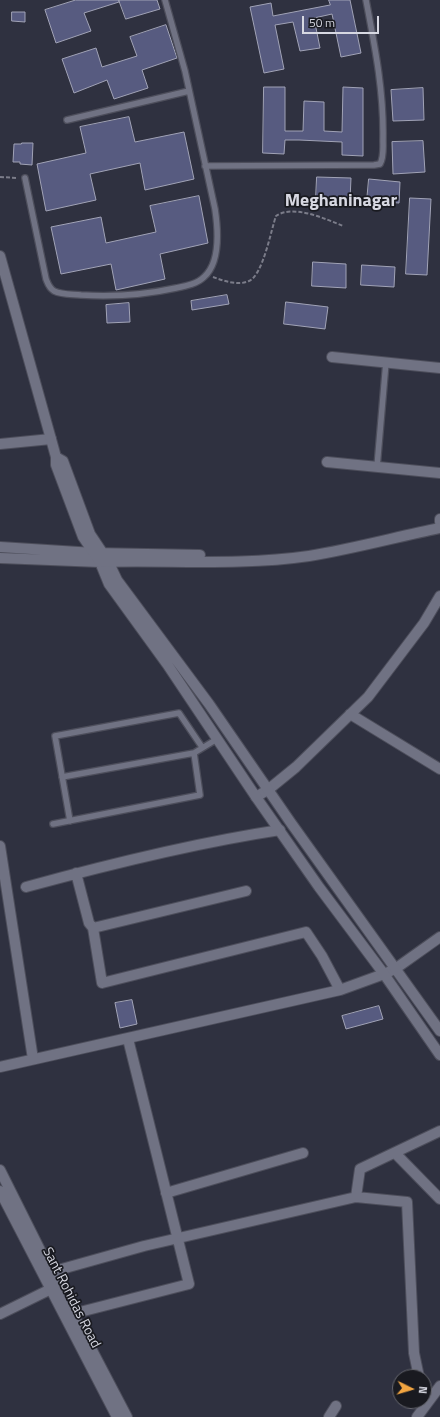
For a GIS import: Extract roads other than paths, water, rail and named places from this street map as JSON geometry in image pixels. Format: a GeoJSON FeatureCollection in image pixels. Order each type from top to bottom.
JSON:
{"type":"FeatureCollection","features":[{"type":"Feature","properties":{"kind":"street"},"geometry":{"type":"LineString","coordinates":[[0,256],[56,457],[56,465],[83,537],[101,558],[109,584],[178,672],[209,704],[440,1031]]}},
{"type":"Feature","properties":{"kind":"street"},"geometry":{"type":"LineString","coordinates":[[332,356],[440,368]]}},
{"type":"Feature","properties":{"kind":"street"},"geometry":{"type":"LineString","coordinates":[[0,444],[51,439]]}},
{"type":"Feature","properties":{"kind":"street"},"geometry":{"type":"LineString","coordinates":[[327,462],[440,473]]}},
{"type":"Feature","properties":{"kind":"street"},"geometry":{"type":"LineString","coordinates":[[0,558],[101,558],[267,554],[308,550],[440,522],[440,519]]}},
{"type":"Feature","properties":{"kind":"street"},"geometry":{"type":"LineString","coordinates":[[0,547],[101,558],[179,562],[260,560],[309,556],[440,528]]}},
{"type":"Feature","properties":{"kind":"street"},"geometry":{"type":"LineString","coordinates":[[256,797],[296,767],[368,697],[437,608],[440,596]]}},
{"type":"Feature","properties":{"kind":"street"},"geometry":{"type":"LineString","coordinates":[[178,672],[217,739],[256,797],[319,887],[384,974],[440,1055]]}},
{"type":"Feature","properties":{"kind":"street"},"geometry":{"type":"LineString","coordinates":[[350,714],[440,769]]}},
{"type":"Feature","properties":{"kind":"street"},"geometry":{"type":"LineString","coordinates":[[26,887],[76,873],[230,838],[280,830]]}},
{"type":"Feature","properties":{"kind":"street"},"geometry":{"type":"LineString","coordinates":[[0,846],[33,1059]]}},
{"type":"Feature","properties":{"kind":"street"},"geometry":{"type":"LineString","coordinates":[[76,873],[89,923],[93,928],[102,983],[306,932],[322,956],[340,990]]}},
{"type":"Feature","properties":{"kind":"street"},"geometry":{"type":"LineString","coordinates":[[93,928],[246,891]]}},
{"type":"Feature","properties":{"kind":"street"},"geometry":{"type":"LineString","coordinates":[[0,1067],[340,990],[395,969],[440,937]]}},
{"type":"Feature","properties":{"kind":"street"},"geometry":{"type":"LineString","coordinates":[[72,1314],[189,1284],[128,1039]]}},
{"type":"Feature","properties":{"kind":"street"},"geometry":{"type":"LineString","coordinates":[[356,1197],[360,1169],[440,1131]]}},
{"type":"Feature","properties":{"kind":"street"},"geometry":{"type":"LineString","coordinates":[[166,1193],[303,1153]]}},
{"type":"Feature","properties":{"kind":"street"},"geometry":{"type":"LineString","coordinates":[[394,1153],[440,1199]]}},
{"type":"Feature","properties":{"kind":"street"},"geometry":{"type":"LineString","coordinates":[[0,1170],[51,1272],[54,1288],[72,1314],[127,1417]]}},
{"type":"Feature","properties":{"kind":"street","name":"Sant Rohidas Road"},"geometry":{"type":"LineString","coordinates":[[0,1191],[54,1288],[117,1417]]}},
{"type":"Feature","properties":{"kind":"street"},"geometry":{"type":"LineString","coordinates":[[51,1272],[178,1238],[356,1197],[407,1202],[414,1353],[417,1369]]}},
{"type":"Feature","properties":{"kind":"street"},"geometry":{"type":"LineString","coordinates":[[0,1314],[54,1288]]}},
{"type":"Feature","properties":{"kind":"street"},"geometry":{"type":"LineString","coordinates":[[432,1394],[440,1386]]}},
{"type":"Feature","properties":{"kind":"street"},"geometry":{"type":"LineString","coordinates":[[329,1417],[336,1406]]}},
{"type":"Feature","properties":{"kind":"lane"},"geometry":{"type":"LineString","coordinates":[[25,178],[46,279],[52,290],[74,294],[106,296],[134,295],[157,292],[192,284],[199,281],[206,275],[215,256],[217,237],[215,209],[180,51],[165,0]]}},
{"type":"Feature","properties":{"kind":"lane"},"geometry":{"type":"LineString","coordinates":[[205,166],[380,164],[382,155],[382,105],[377,58],[366,0]]}},
{"type":"Feature","properties":{"kind":"lane"},"geometry":{"type":"LineString","coordinates":[[67,120],[189,91]]}},
{"type":"Feature","properties":{"kind":"lane"},"geometry":{"type":"LineString","coordinates":[[377,467],[386,362]]}},
{"type":"Feature","properties":{"kind":"lane"},"geometry":{"type":"LineString","coordinates":[[70,821],[55,736],[179,713],[202,747]]}},
{"type":"Feature","properties":{"kind":"lane"},"geometry":{"type":"LineString","coordinates":[[62,777],[194,753],[217,739]]}},
{"type":"Feature","properties":{"kind":"lane"},"geometry":{"type":"LineString","coordinates":[[53,824],[200,795],[194,753]]}},
{"type":"Feature","properties":{"kind":"district","name":"Meghaninagar"},"geometry":{"type":"Point","coordinates":[341,202]}}]}
